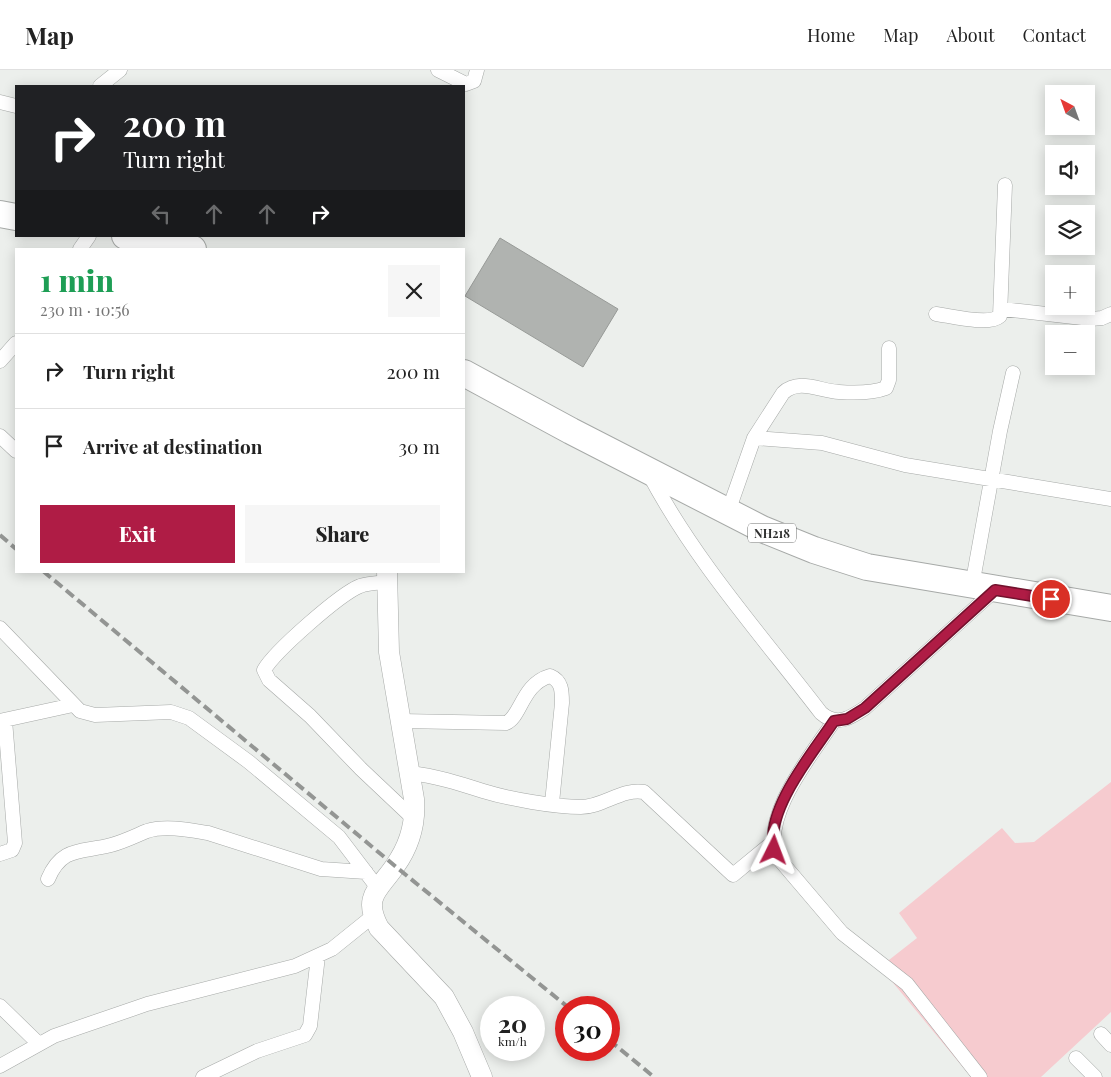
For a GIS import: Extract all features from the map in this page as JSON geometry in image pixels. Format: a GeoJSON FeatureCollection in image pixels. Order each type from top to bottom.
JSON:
{"type":"FeatureCollection","features":[{"type":"Feature","properties":{"kind":"highway"},"geometry":{"type":"LineString","coordinates":[[0,214],[15,217]]}},
{"type":"Feature","properties":{"kind":"highway"},"geometry":{"type":"LineString","coordinates":[[130,237],[187,248]]}},
{"type":"Feature","properties":{"kind":"highway","name":"NH218"},"geometry":{"type":"LineString","coordinates":[[465,374],[728,512],[814,550],[867,567],[1111,608]]}},
{"type":"Feature","properties":{"kind":"street"},"geometry":{"type":"LineString","coordinates":[[101,85],[120,70]]}},
{"type":"Feature","properties":{"kind":"street"},"geometry":{"type":"LineString","coordinates":[[438,70],[466,84],[474,81],[478,70]]}},
{"type":"Feature","properties":{"kind":"street"},"geometry":{"type":"LineString","coordinates":[[0,102],[15,106]]}},
{"type":"Feature","properties":{"kind":"street"},"geometry":{"type":"LineString","coordinates":[[936,314],[990,320],[1000,316],[1002,309],[1005,185]]}},
{"type":"Feature","properties":{"kind":"street"},"geometry":{"type":"LineString","coordinates":[[81,248],[88,237]]}},
{"type":"Feature","properties":{"kind":"street"},"geometry":{"type":"LineString","coordinates":[[1002,309],[1091,319],[1102,318],[1111,314]]}},
{"type":"Feature","properties":{"kind":"street"},"geometry":{"type":"LineString","coordinates":[[0,361],[15,344]]}},
{"type":"Feature","properties":{"kind":"street"},"geometry":{"type":"LineString","coordinates":[[728,512],[754,438],[784,393],[792,386],[806,386],[839,392],[886,388],[889,380],[889,348]]}},
{"type":"Feature","properties":{"kind":"street"},"geometry":{"type":"LineString","coordinates":[[647,470],[670,513],[705,562],[821,713],[834,721],[847,719],[865,708],[983,588],[992,479],[1013,373]]}},
{"type":"Feature","properties":{"kind":"street"},"geometry":{"type":"LineString","coordinates":[[0,436],[15,450]]}},
{"type":"Feature","properties":{"kind":"street"},"geometry":{"type":"LineString","coordinates":[[754,438],[822,443],[895,463],[1111,499]]}},
{"type":"Feature","properties":{"kind":"street"},"geometry":{"type":"LineString","coordinates":[[48,879],[53,866],[70,853],[120,842],[155,830],[192,830],[321,869],[371,880],[395,866],[413,832],[415,820],[410,773],[390,652],[387,577],[350,592],[300,632],[264,670],[269,680],[310,716],[361,769],[415,820]]}},
{"type":"Feature","properties":{"kind":"street"},"geometry":{"type":"LineString","coordinates":[[0,628],[74,704],[87,714],[171,712],[189,718],[249,762],[338,837],[371,880],[371,904],[378,928],[444,997],[460,1024],[482,1077]]}},
{"type":"Feature","properties":{"kind":"street"},"geometry":{"type":"LineString","coordinates":[[401,721],[506,724],[513,717],[522,698],[533,687],[545,678],[555,678],[562,688],[562,703],[552,803]]}},
{"type":"Feature","properties":{"kind":"street"},"geometry":{"type":"LineString","coordinates":[[0,854],[12,850],[14,843],[2,720],[74,704]]}},
{"type":"Feature","properties":{"kind":"street"},"geometry":{"type":"LineString","coordinates":[[834,721],[788,792],[779,812],[772,843],[779,859],[835,926],[850,941],[893,971],[907,984],[980,1077]]}},
{"type":"Feature","properties":{"kind":"street"},"geometry":{"type":"LineString","coordinates":[[410,773],[444,778],[499,795],[582,807],[594,806],[630,792],[644,792],[733,875],[772,843]]}},
{"type":"Feature","properties":{"kind":"street"},"geometry":{"type":"LineString","coordinates":[[0,1066],[54,1036],[147,1004],[295,966],[332,949],[373,916]]}},
{"type":"Feature","properties":{"kind":"street"},"geometry":{"type":"LineString","coordinates":[[211,1075],[257,1051],[305,1035],[310,1026],[318,956]]}},
{"type":"Feature","properties":{"kind":"street"},"geometry":{"type":"LineString","coordinates":[[0,1006],[40,1044]]}},
{"type":"Feature","properties":{"kind":"street"},"geometry":{"type":"LineString","coordinates":[[1101,1034],[1111,1044]]}},
{"type":"Feature","properties":{"kind":"street"},"geometry":{"type":"LineString","coordinates":[[1076,1058],[1095,1077]]}},
{"type":"Feature","properties":{"kind":"shaded area"},"geometry":{"type":"Polygon","coordinates":[[[1111,782],[1111,1012],[1041,1077],[971,1077],[880,967],[917,938],[899,913],[1002,828],[1015,843],[1034,842],[1111,782]]]}},
{"type":"Feature","properties":{"kind":"building"},"geometry":{"type":"Polygon","coordinates":[[[500,238],[618,309],[583,367],[465,296],[500,238]]]}},
{"type":"Feature","properties":{"kind":"railway"},"geometry":{"type":"LineString","coordinates":[[0,535],[15,548]]}},
{"type":"Feature","properties":{"kind":"railway"},"geometry":{"type":"LineString","coordinates":[[45,573],[395,866],[555,997]]}},
{"type":"Feature","properties":{"kind":"railway"},"geometry":{"type":"LineString","coordinates":[[620,1049],[654,1077]]}},
{"type":"Feature","properties":{"kind":"route"},"geometry":{"type":"LineString","coordinates":[[774,850],[772,843],[774,829],[788,792],[834,721],[847,719],[865,708],[995,590],[1051,599]]}}]}
